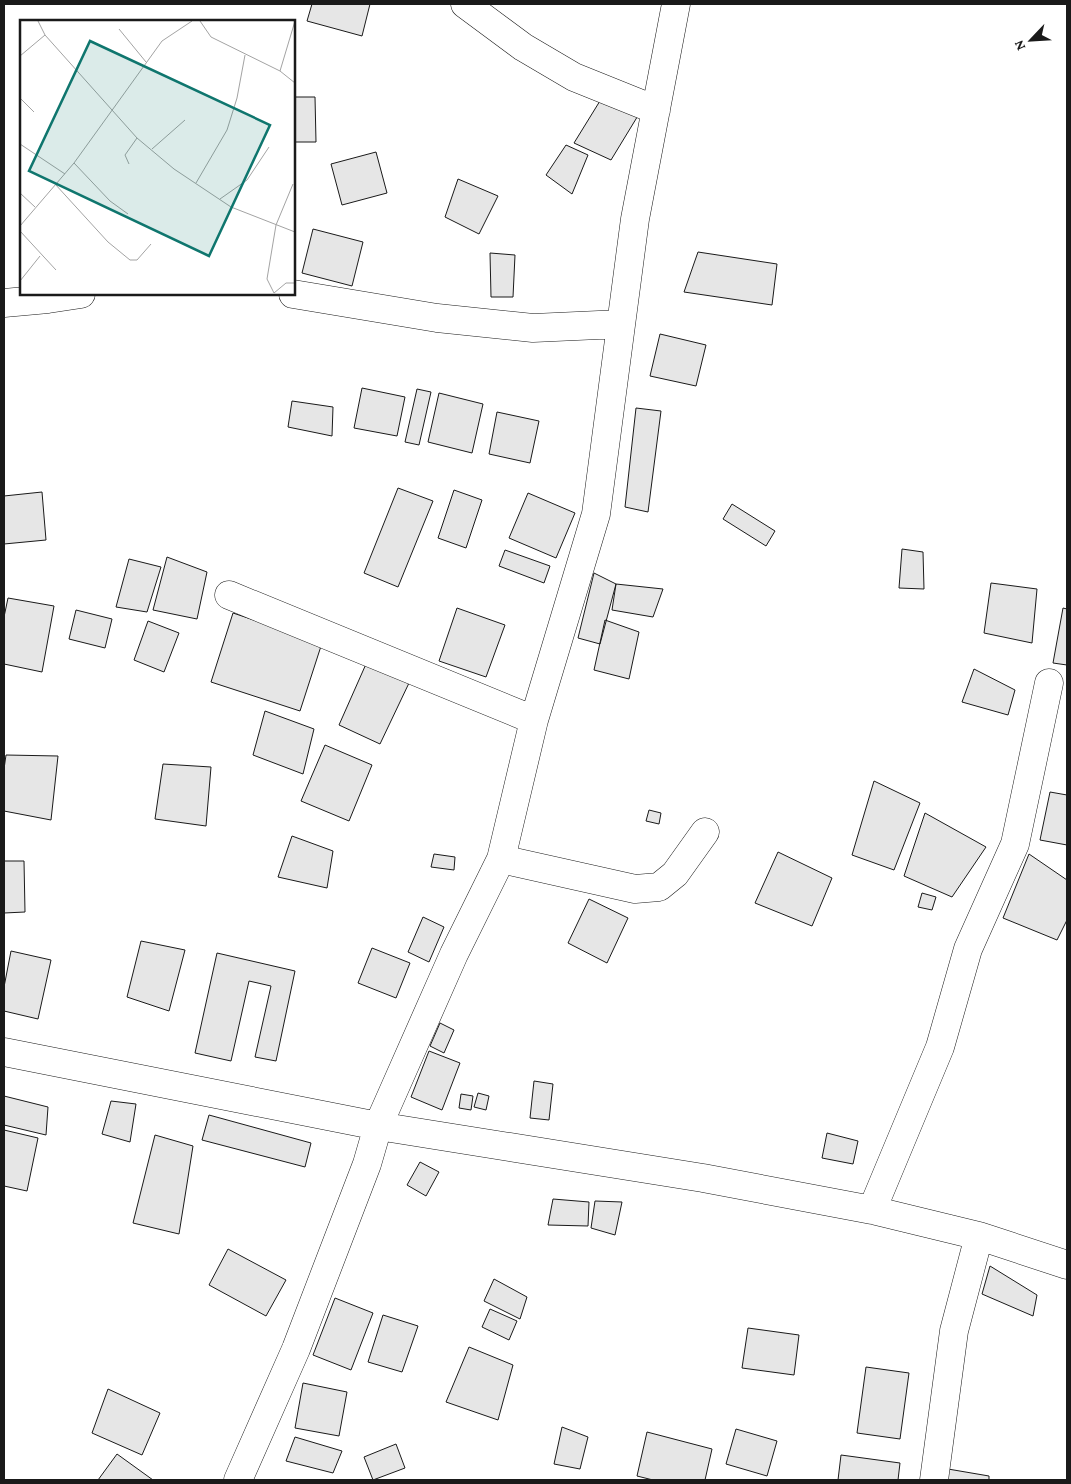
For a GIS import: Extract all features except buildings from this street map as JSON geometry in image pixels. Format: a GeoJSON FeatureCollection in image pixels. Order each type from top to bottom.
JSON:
{"type":"FeatureCollection","features":[{"type":"Feature","properties":{"kind":"street"},"geometry":{"type":"LineString","coordinates":[[466,4],[523,47],[574,77],[656,110]]}},
{"type":"Feature","properties":{"kind":"street"},"geometry":{"type":"LineString","coordinates":[[238,1480],[296,1349],[367,1164],[378,1126],[454,954],[501,859],[534,720],[596,514],[636,219],[676,4]]}},
{"type":"Feature","properties":{"kind":"street"},"geometry":{"type":"LineString","coordinates":[[295,294],[437,318],[533,328],[621,324]]}},
{"type":"Feature","properties":{"kind":"street"},"geometry":{"type":"LineString","coordinates":[[4,303],[74,295]]}},
{"type":"Feature","properties":{"kind":"street"},"geometry":{"type":"LineString","coordinates":[[229,594],[534,720]]}},
{"type":"Feature","properties":{"kind":"street"},"geometry":{"type":"LineString","coordinates":[[872,1210],[940,1047],[968,950],[1015,844],[1049,683]]}},
{"type":"Feature","properties":{"kind":"street"},"geometry":{"type":"LineString","coordinates":[[501,859],[635,889],[659,887],[674,874],[705,832]]}},
{"type":"Feature","properties":{"kind":"street"},"geometry":{"type":"LineString","coordinates":[[4,1052],[378,1126],[703,1178],[872,1210],[979,1236],[1067,1265]]}},
{"type":"Feature","properties":{"kind":"street"},"geometry":{"type":"LineString","coordinates":[[934,1480],[954,1331],[979,1236]]}}]}
